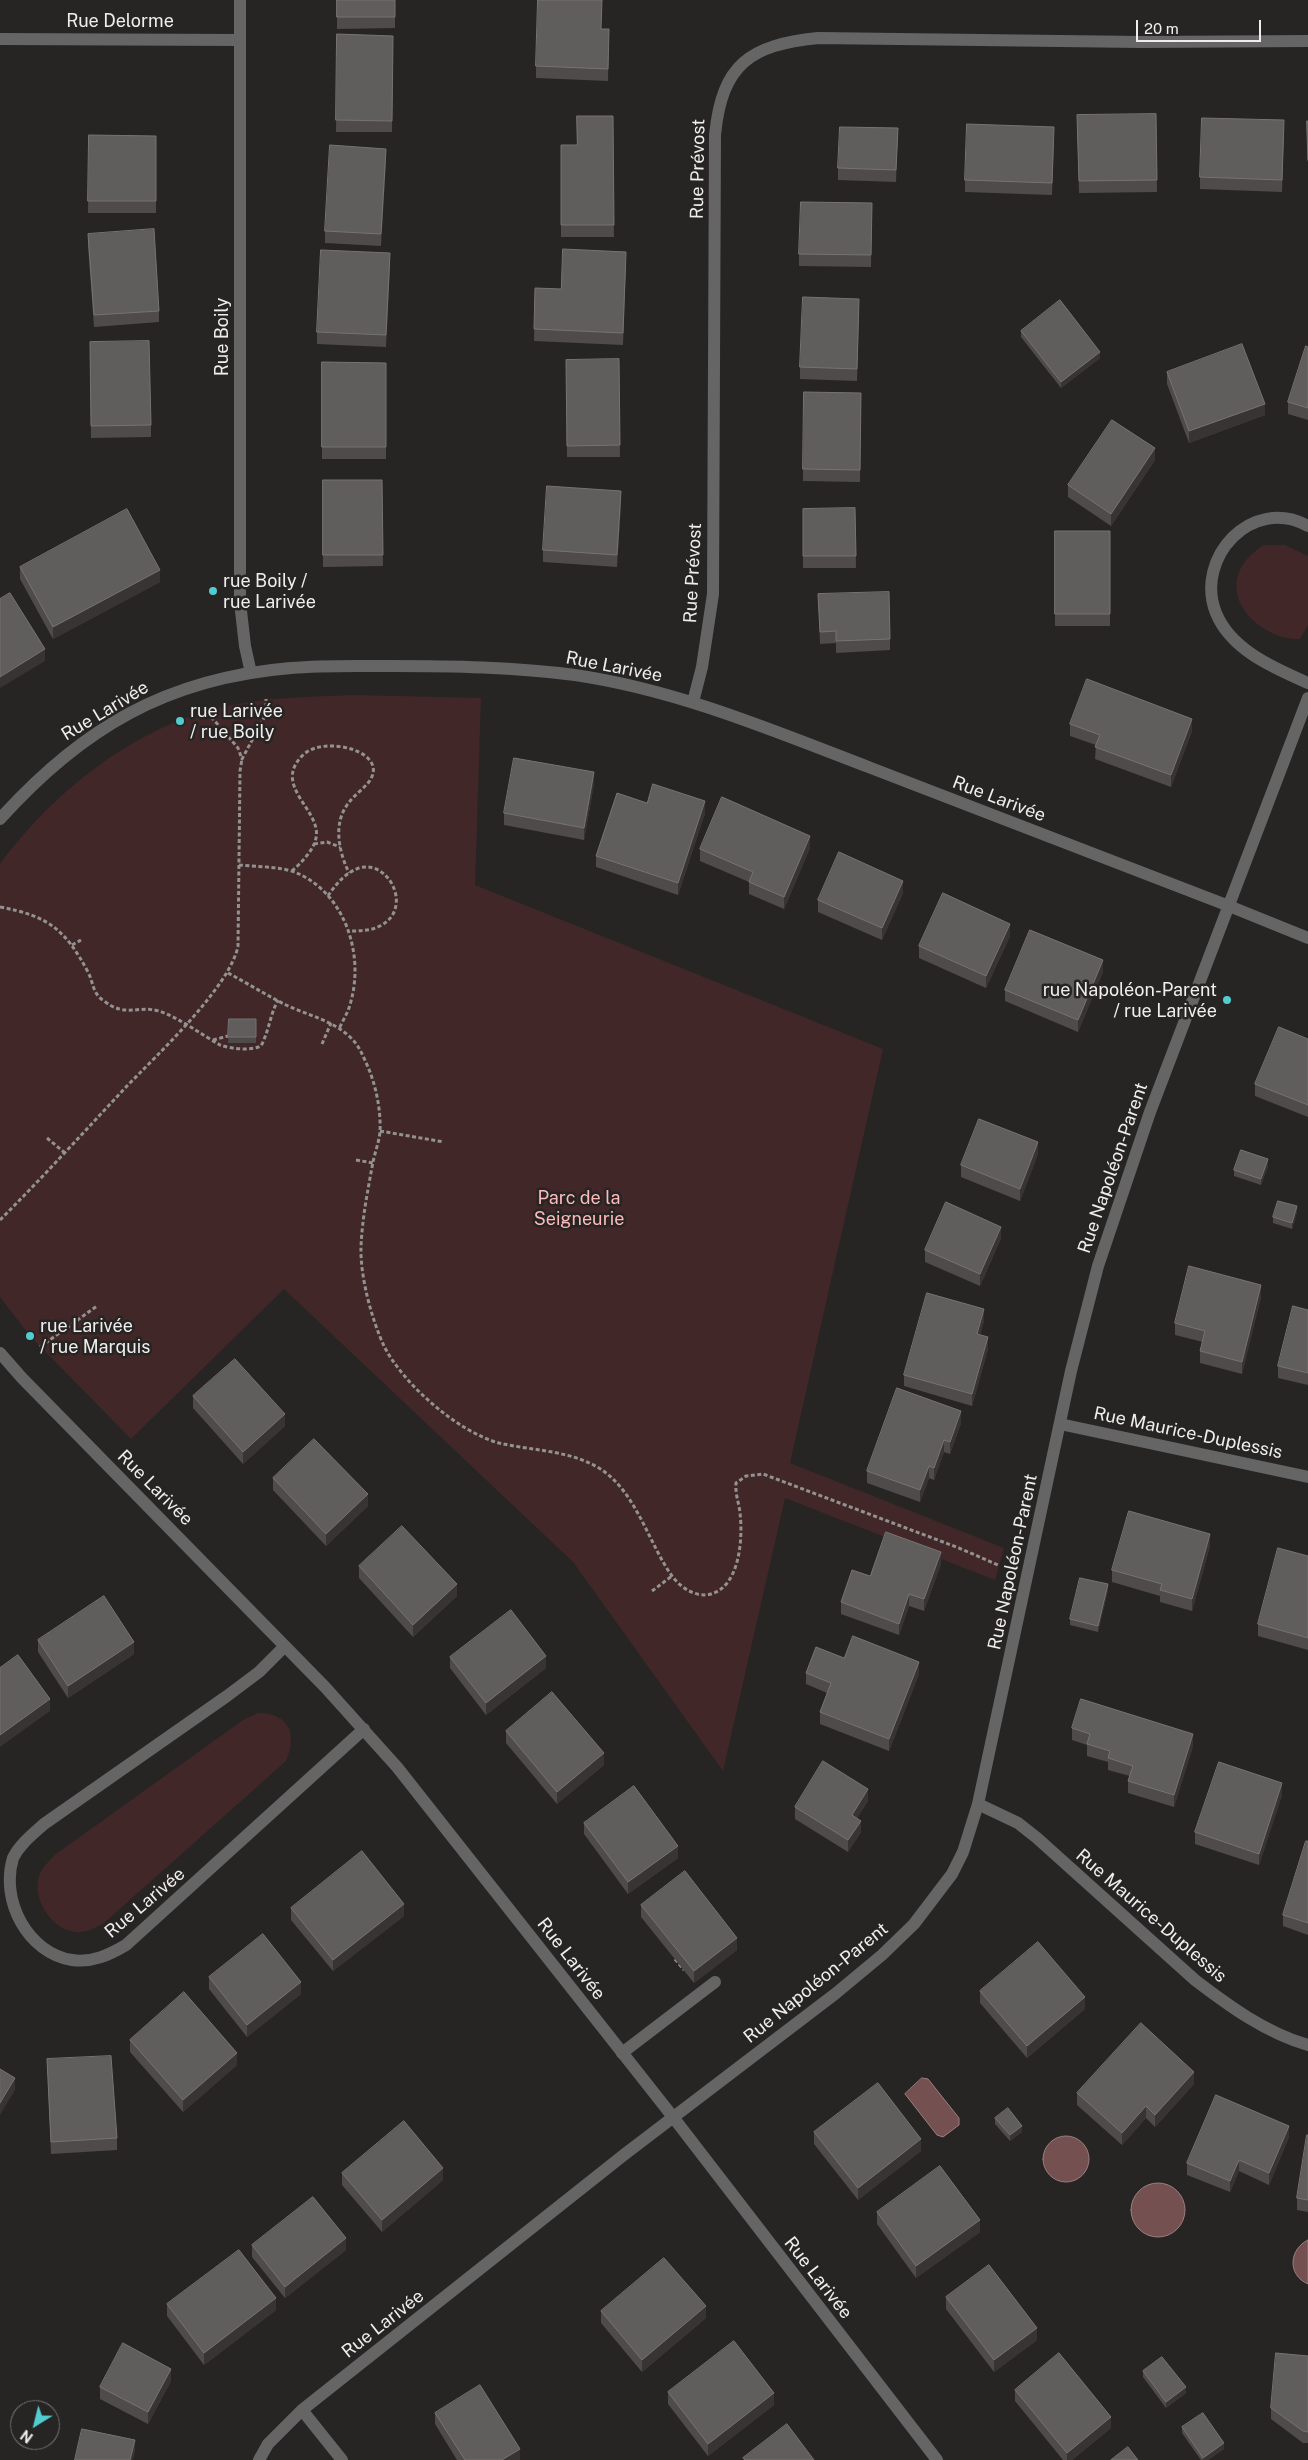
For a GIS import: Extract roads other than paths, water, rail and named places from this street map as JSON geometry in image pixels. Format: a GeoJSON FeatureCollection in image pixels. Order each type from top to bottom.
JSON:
{"type":"FeatureCollection","features":[{"type":"Feature","properties":{"kind":"street","name":"Rue Boily"},"geometry":{"type":"LineString","coordinates":[[240,0],[240,602],[245,646],[251,673]]}},
{"type":"Feature","properties":{"kind":"street","name":"Rue Prévost"},"geometry":{"type":"LineString","coordinates":[[693,702],[703,658],[713,594],[715,135],[718,106],[736,70],[750,56],[767,48],[792,41],[818,38],[1141,42],[1308,41]]}},
{"type":"Feature","properties":{"kind":"street","name":"Rue Delorme"},"geometry":{"type":"LineString","coordinates":[[0,39],[240,40]]}},
{"type":"Feature","properties":{"kind":"street"},"geometry":{"type":"LineString","coordinates":[[1308,526],[1285,516],[1269,517],[1255,521],[1239,532],[1226,545],[1216,563],[1211,578],[1211,596],[1216,614],[1225,627],[1251,654],[1268,666],[1308,683]]}},
{"type":"Feature","properties":{"kind":"street","name":"Rue Larivée"},"geometry":{"type":"LineString","coordinates":[[0,819],[28,788],[54,764],[89,737],[150,701],[208,681],[290,668],[337,666],[523,670],[577,676],[693,702],[1229,906],[1308,938]]}},
{"type":"Feature","properties":{"kind":"street"},"geometry":{"type":"LineString","coordinates":[[1229,906],[1308,698]]}},
{"type":"Feature","properties":{"kind":"street","name":"Rue Napoléon-Parent"},"geometry":{"type":"LineString","coordinates":[[673,2117],[842,1988],[914,1924],[952,1874],[963,1852],[978,1804],[1060,1424],[1098,1266],[1150,1112],[1229,906]]}},
{"type":"Feature","properties":{"kind":"street","name":"Rue Larivée"},"geometry":{"type":"LineString","coordinates":[[0,1353],[22,1378],[364,1729],[428,1805],[673,2117],[937,2460]]}},
{"type":"Feature","properties":{"kind":"street","name":"Rue Maurice-Duplessis"},"geometry":{"type":"LineString","coordinates":[[1060,1424],[1308,1477]]}},
{"type":"Feature","properties":{"kind":"street","name":"Rue Larivée"},"geometry":{"type":"LineString","coordinates":[[285,1646],[259,1672],[227,1696],[44,1824],[26,1840],[13,1858],[8,1876],[8,1896],[21,1928],[33,1942],[51,1953],[72,1960],[91,1960],[108,1956],[126,1945],[364,1729]]}},
{"type":"Feature","properties":{"kind":"street","name":"Rue Maurice-Duplessis"},"geometry":{"type":"LineString","coordinates":[[978,1804],[1018,1823],[1037,1838],[1188,1974],[1222,2001],[1248,2018],[1308,2045]]}},
{"type":"Feature","properties":{"kind":"street"},"geometry":{"type":"LineString","coordinates":[[622,2053],[715,1982]]}},
{"type":"Feature","properties":{"kind":"street","name":"Rue Larivée"},"geometry":{"type":"LineString","coordinates":[[259,2460],[268,2444],[302,2410],[673,2117]]}},
{"type":"Feature","properties":{"kind":"street"},"geometry":{"type":"LineString","coordinates":[[302,2410],[342,2460]]}},
{"type":"Feature","properties":{"kind":"place","name":"rue Boily / rue Larivée"},"geometry":{"type":"Point","coordinates":[213,591]}},
{"type":"Feature","properties":{"kind":"place","name":"rue Larivée / rue Boily"},"geometry":{"type":"Point","coordinates":[180,721]}},
{"type":"Feature","properties":{"kind":"place","name":"rue Napoléon-Parent / rue Larivée"},"geometry":{"type":"Point","coordinates":[1227,1000]}},
{"type":"Feature","properties":{"kind":"place","name":"rue Larivée / rue Marquis"},"geometry":{"type":"Point","coordinates":[30,1336]}},
{"type":"Feature","properties":{"kind":"park label","name":"Parc de la Seigneurie"},"geometry":{"type":"Point","coordinates":[579,1208]}}]}
